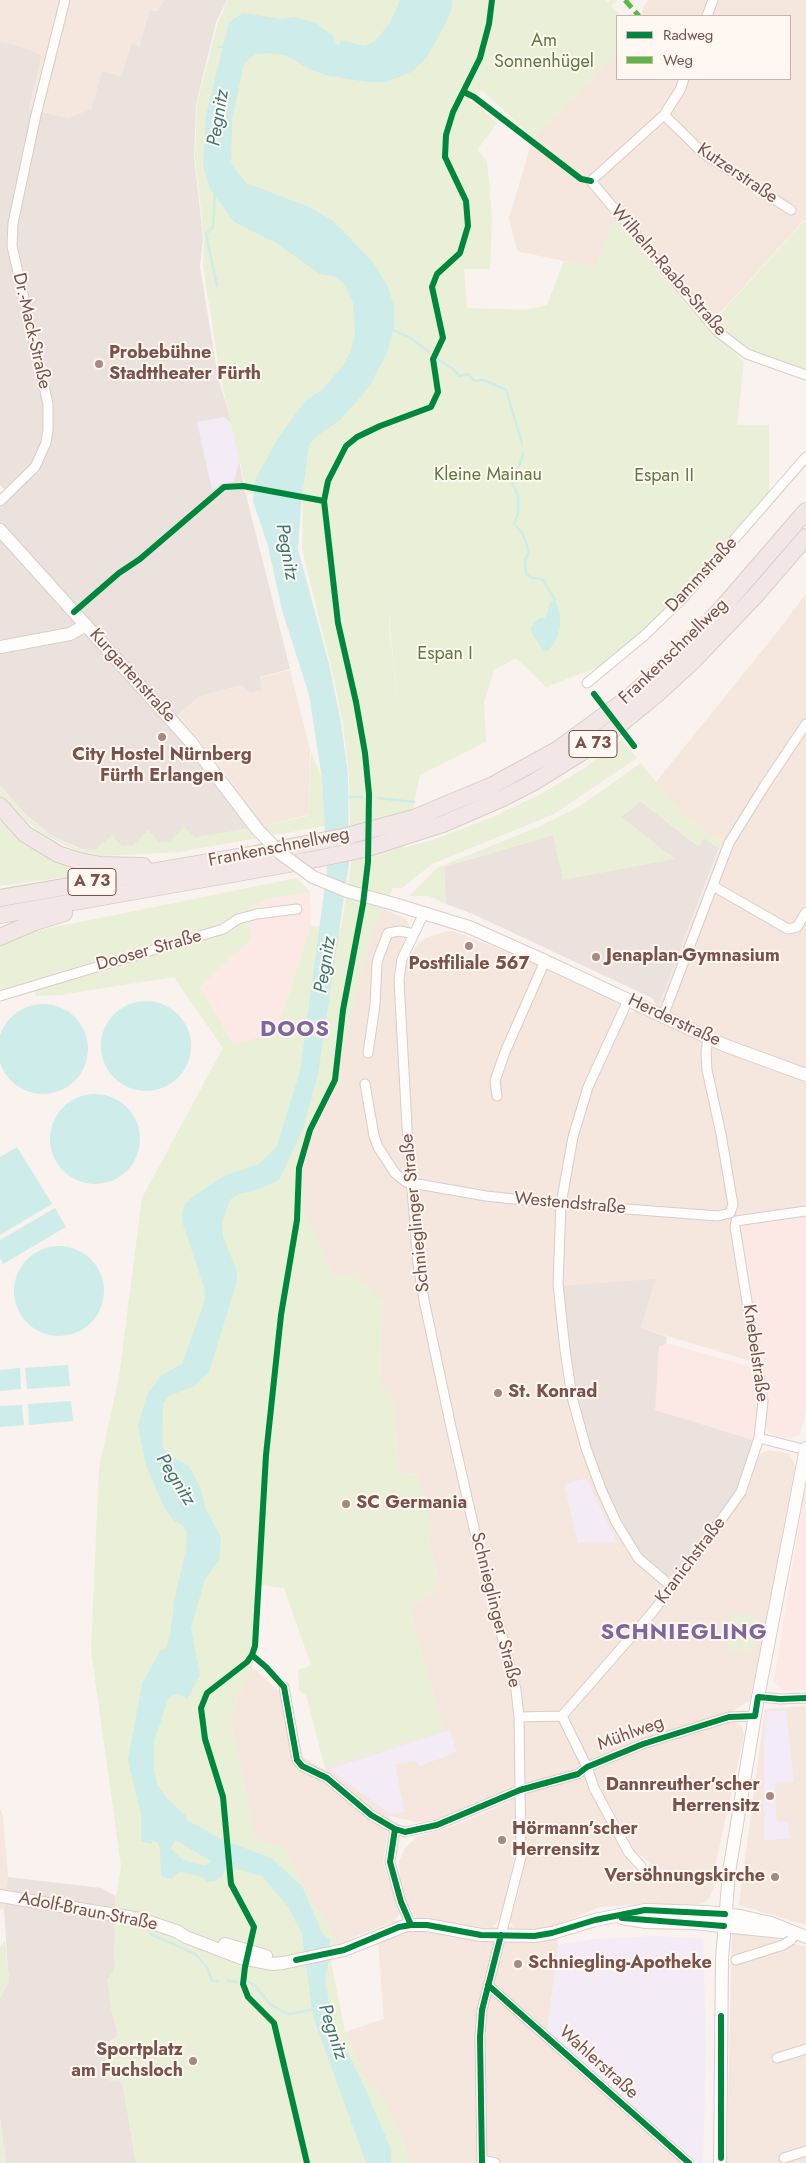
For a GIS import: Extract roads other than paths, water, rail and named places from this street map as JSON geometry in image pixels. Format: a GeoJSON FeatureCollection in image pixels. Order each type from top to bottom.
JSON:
{"type":"FeatureCollection","features":[{"type":"Feature","properties":{"kind":"highway","name":"Frankenschnellweg"},"geometry":{"type":"LineString","coordinates":[[1,906],[182,866],[311,843],[394,824],[460,800],[515,775],[557,750],[604,718],[682,649],[736,593],[806,511]]}},
{"type":"Feature","properties":{"kind":"highway","name":"Frankenschnellweg"},"geometry":{"type":"LineString","coordinates":[[1,906],[158,887],[311,860],[394,841],[443,824],[504,798],[534,782],[601,739],[657,694],[694,660],[756,595],[806,537]]}},
{"type":"Feature","properties":{"kind":"highway"},"geometry":{"type":"LineString","coordinates":[[0,806],[14,824],[31,839],[65,857],[100,865],[182,866]]}},
{"type":"Feature","properties":{"kind":"highway"},"geometry":{"type":"LineString","coordinates":[[0,937],[43,919],[158,887]]}},
{"type":"Feature","properties":{"kind":"main road","name":"Kurgartenstraße"},"geometry":{"type":"LineString","coordinates":[[0,530],[190,741],[257,829],[280,853],[313,877],[348,891],[394,904]]}},
{"type":"Feature","properties":{"kind":"main road"},"geometry":{"type":"LineString","coordinates":[[0,647],[70,634],[86,625]]}},
{"type":"Feature","properties":{"kind":"main road","name":"Herderstraße"},"geometry":{"type":"LineString","coordinates":[[394,904],[460,924],[546,960],[708,1038],[776,1065],[806,1074]]}},
{"type":"Feature","properties":{"kind":"main road"},"geometry":{"type":"LineString","coordinates":[[720,2163],[722,1976],[724,1920],[729,1872],[758,1697],[806,1449]]}},
{"type":"Feature","properties":{"kind":"main road","name":"Adolf-Braun-Straße"},"geometry":{"type":"LineString","coordinates":[[0,1896],[120,1914],[266,1956],[296,1960],[331,1953],[354,1946],[399,1927],[411,1925]]}},
{"type":"Feature","properties":{"kind":"main road"},"geometry":{"type":"LineString","coordinates":[[411,1925],[427,1925],[463,1932],[501,1935],[546,1935],[587,1922],[612,1917],[646,1922],[724,1920],[800,1935]]}},
{"type":"Feature","properties":{"kind":"street","name":"Dr.-Mack-Straße"},"geometry":{"type":"LineString","coordinates":[[0,501],[35,466],[46,443],[48,429],[48,404],[12,246],[13,223],[36,115],[65,0]]}},
{"type":"Feature","properties":{"kind":"street"},"geometry":{"type":"LineString","coordinates":[[707,15],[713,0]]}},
{"type":"Feature","properties":{"kind":"street"},"geometry":{"type":"LineString","coordinates":[[664,115],[680,90],[684,80]]}},
{"type":"Feature","properties":{"kind":"street","name":"Wilhelm-Raabe-Straße"},"geometry":{"type":"LineString","coordinates":[[664,115],[591,181],[718,332],[746,354],[806,375]]}},
{"type":"Feature","properties":{"kind":"street","name":"Kutzerstraße"},"geometry":{"type":"LineString","coordinates":[[664,115],[704,154],[791,210]]}},
{"type":"Feature","properties":{"kind":"street","name":"Dammstraße"},"geometry":{"type":"LineString","coordinates":[[587,683],[645,634],[685,596],[806,457]]}},
{"type":"Feature","properties":{"kind":"street"},"geometry":{"type":"LineString","coordinates":[[663,1016],[729,843],[806,724]]}},
{"type":"Feature","properties":{"kind":"street"},"geometry":{"type":"LineString","coordinates":[[712,886],[788,929],[797,928],[806,912]]}},
{"type":"Feature","properties":{"kind":"street","name":"Dooser Straße"},"geometry":{"type":"LineString","coordinates":[[0,996],[223,929],[238,919],[257,914],[297,909]]}},
{"type":"Feature","properties":{"kind":"street","name":"Schnieglinger Straße"},"geometry":{"type":"LineString","coordinates":[[424,913],[402,959],[399,980],[411,1183],[418,1263],[426,1309],[474,1528],[516,1690],[519,1717],[521,1857],[482,2010],[480,2036],[482,2162]]}},
{"type":"Feature","properties":{"kind":"street"},"geometry":{"type":"LineString","coordinates":[[368,1053],[375,1005],[376,963],[388,933],[400,931],[414,934]]}},
{"type":"Feature","properties":{"kind":"street"},"geometry":{"type":"LineString","coordinates":[[496,1096],[495,1081],[502,1059],[546,960]]}},
{"type":"Feature","properties":{"kind":"street"},"geometry":{"type":"LineString","coordinates":[[628,1000],[588,1087],[573,1137],[561,1204],[558,1250],[561,1317],[572,1397],[582,1436],[601,1489],[616,1522],[638,1558],[671,1586]]}},
{"type":"Feature","properties":{"kind":"street","name":"Westendstraße"},"geometry":{"type":"LineString","coordinates":[[411,1183],[486,1196],[561,1204],[718,1216],[730,1213],[733,1205],[707,1070],[706,1052],[708,1038]]}},
{"type":"Feature","properties":{"kind":"street"},"geometry":{"type":"LineString","coordinates":[[365,1084],[374,1136],[378,1147],[395,1174],[406,1182],[411,1183]]}},
{"type":"Feature","properties":{"kind":"street","name":"Knebelstraße"},"geometry":{"type":"LineString","coordinates":[[759,1438],[763,1412],[761,1380],[735,1227],[736,1221],[806,1211]]}},
{"type":"Feature","properties":{"kind":"street"},"geometry":{"type":"LineString","coordinates":[[759,1438],[806,1449]]}},
{"type":"Feature","properties":{"kind":"street","name":"Kranichstraße"},"geometry":{"type":"LineString","coordinates":[[562,1716],[640,1628],[739,1496],[746,1482],[759,1438]]}},
{"type":"Feature","properties":{"kind":"street"},"geometry":{"type":"LineString","coordinates":[[284,1687],[297,1760],[302,1766],[327,1778],[371,1815],[395,1829],[390,1862],[401,1902],[411,1925]]}},
{"type":"Feature","properties":{"kind":"street"},"geometry":{"type":"LineString","coordinates":[[758,1697],[780,1700],[806,1698]]}},
{"type":"Feature","properties":{"kind":"street"},"geometry":{"type":"LineString","coordinates":[[519,1717],[562,1716],[587,1767],[598,1796],[629,1853],[640,1866]]}},
{"type":"Feature","properties":{"kind":"street","name":"Mühlweg"},"geometry":{"type":"LineString","coordinates":[[395,1829],[406,1832],[437,1825],[520,1790],[578,1774],[587,1767],[643,1744],[729,1717],[755,1716]]}},
{"type":"Feature","properties":{"kind":"street"},"geometry":{"type":"LineString","coordinates":[[736,1960],[783,1945],[800,1935]]}},
{"type":"Feature","properties":{"kind":"street","name":"Wahlerstraße"},"geometry":{"type":"LineString","coordinates":[[488,1985],[689,2163]]}},
{"type":"Feature","properties":{"kind":"street"},"geometry":{"type":"LineString","coordinates":[[777,2058],[806,2049]]}},
{"type":"Feature","properties":{"kind":"street"},"geometry":{"type":"LineString","coordinates":[[784,2158],[806,2152]]}},
{"type":"Feature","properties":{"kind":"street"},"geometry":{"type":"LineString","coordinates":[[482,2162],[495,2163]]}},
{"type":"Feature","properties":{"kind":"water","name":"Pegnitz"},"geometry":{"type":"Polygon","coordinates":[[[400,0],[452,0],[452,7],[445,25],[427,57],[411,72],[386,82],[368,82],[330,76],[309,69],[285,55],[256,54],[244,63],[232,121],[231,164],[246,183],[309,207],[333,221],[373,262],[388,287],[394,307],[394,325],[388,351],[369,387],[340,420],[318,435],[309,445],[301,503],[298,549],[329,664],[341,723],[348,775],[349,863],[318,1074],[303,1129],[279,1180],[254,1191],[238,1194],[230,1200],[222,1222],[223,1237],[237,1271],[237,1281],[209,1372],[194,1386],[169,1396],[163,1403],[162,1446],[168,1454],[189,1466],[200,1487],[206,1509],[221,1538],[219,1560],[205,1579],[191,1628],[200,1676],[187,1699],[179,1694],[173,1695],[168,1699],[154,1742],[154,1768],[157,1784],[166,1797],[186,1816],[187,1820],[221,1839],[271,1858],[302,1886],[323,1935],[330,1939],[325,1981],[334,2027],[359,2075],[391,2149],[391,2163],[366,2163],[315,2022],[302,1934],[288,1907],[262,1876],[226,1866],[222,1876],[215,1881],[206,1882],[203,1877],[181,1872],[176,1874],[173,1879],[161,1877],[158,1843],[153,1840],[151,1844],[141,1841],[141,1815],[128,1760],[142,1684],[160,1651],[166,1648],[170,1635],[175,1597],[186,1550],[187,1533],[183,1526],[173,1520],[165,1509],[146,1466],[138,1425],[148,1393],[162,1375],[182,1364],[205,1300],[204,1287],[183,1224],[182,1213],[185,1204],[196,1194],[226,1175],[259,1164],[277,1146],[300,1071],[327,871],[322,778],[309,695],[282,610],[268,546],[253,501],[255,480],[277,440],[305,401],[323,389],[342,367],[351,351],[355,334],[353,302],[345,285],[334,276],[320,274],[276,243],[234,222],[210,189],[203,166],[206,116],[229,22],[243,13],[280,19],[295,17],[316,23],[334,37],[335,43],[339,45],[341,40],[364,46],[375,41],[390,23],[400,0]],[[175,1840],[171,1848],[183,1860],[206,1866],[211,1861],[175,1840]]]}},
{"type":"Feature","properties":{"kind":"water"},"geometry":{"type":"Polygon","coordinates":[[[555,600],[560,616],[560,627],[556,640],[549,650],[544,651],[532,633],[531,627],[538,619],[546,617],[550,602],[555,600]]]}},
{"type":"Feature","properties":{"kind":"water"},"geometry":{"type":"Polygon","coordinates":[[[146,1001],[163,1004],[178,1014],[188,1029],[191,1046],[188,1063],[178,1078],[163,1088],[146,1091],[129,1088],[114,1078],[104,1063],[101,1046],[104,1029],[114,1014],[129,1004],[146,1001]]]}},
{"type":"Feature","properties":{"kind":"water"},"geometry":{"type":"Polygon","coordinates":[[[43,1004],[60,1007],[68,1011],[81,1024],[87,1040],[87,1058],[81,1074],[68,1087],[60,1091],[43,1094],[26,1091],[11,1081],[1,1066],[-1,1040],[1,1032],[11,1017],[26,1007],[43,1004]]]}},
{"type":"Feature","properties":{"kind":"water"},"geometry":{"type":"Polygon","coordinates":[[[95,1094],[112,1097],[127,1107],[137,1122],[140,1139],[137,1156],[127,1171],[112,1181],[95,1184],[78,1181],[63,1171],[53,1156],[50,1139],[53,1122],[63,1107],[78,1097],[95,1094]]]}},
{"type":"Feature","properties":{"kind":"water"},"geometry":{"type":"Polygon","coordinates":[[[17,1147],[52,1204],[0,1235],[0,1157],[17,1147]]]}},
{"type":"Feature","properties":{"kind":"water"},"geometry":{"type":"Polygon","coordinates":[[[55,1208],[66,1227],[3,1264],[0,1258],[0,1240],[55,1208]]]}},
{"type":"Feature","properties":{"kind":"water"},"geometry":{"type":"Polygon","coordinates":[[[59,1246],[76,1249],[91,1259],[101,1274],[104,1291],[101,1308],[91,1323],[76,1333],[59,1336],[42,1333],[27,1323],[17,1308],[14,1291],[17,1274],[27,1259],[42,1249],[59,1246]]]}},
{"type":"Feature","properties":{"kind":"water"},"geometry":{"type":"Polygon","coordinates":[[[68,1365],[70,1386],[27,1389],[25,1368],[68,1365]]]}},
{"type":"Feature","properties":{"kind":"water"},"geometry":{"type":"Polygon","coordinates":[[[20,1368],[21,1389],[0,1391],[0,1370],[20,1368]]]}},
{"type":"Feature","properties":{"kind":"water"},"geometry":{"type":"Polygon","coordinates":[[[71,1401],[73,1421],[29,1425],[28,1404],[71,1401]]]}},
{"type":"Feature","properties":{"kind":"water"},"geometry":{"type":"Polygon","coordinates":[[[22,1405],[24,1425],[0,1427],[0,1406],[22,1405]]]}},
{"type":"Feature","properties":{"kind":"waterway"},"geometry":{"type":"LineString","coordinates":[[215,192],[213,227],[206,234],[217,286]]}},
{"type":"Feature","properties":{"kind":"waterway"},"geometry":{"type":"LineString","coordinates":[[390,329],[409,337],[429,352]]}},
{"type":"Feature","properties":{"kind":"waterway"},"geometry":{"type":"LineString","coordinates":[[438,359],[453,369],[459,376],[468,374],[474,381],[484,380],[506,390],[522,443]]}},
{"type":"Feature","properties":{"kind":"waterway"},"geometry":{"type":"LineString","coordinates":[[523,453],[519,467],[511,480],[518,496],[518,514],[514,524],[523,534],[529,552],[525,560],[526,573],[530,577],[543,580],[555,600]]}},
{"type":"Feature","properties":{"kind":"waterway"},"geometry":{"type":"LineString","coordinates":[[346,797],[362,797]]}},
{"type":"Feature","properties":{"kind":"waterway"},"geometry":{"type":"LineString","coordinates":[[378,798],[414,802]]}},
{"type":"Feature","properties":{"kind":"waterway"},"geometry":{"type":"LineString","coordinates":[[147,1926],[151,1934],[195,1954],[207,1967],[212,1981],[218,1981]]}},
{"type":"Feature","properties":{"kind":"waterway"},"geometry":{"type":"LineString","coordinates":[[228,1981],[237,1982]]}},
{"type":"Feature","properties":{"kind":"waterway","name":"Pegnitz"},"geometry":{"type":"LineString","coordinates":[[249,1982],[256,1987],[270,2004],[283,2012],[290,2014],[315,2009]]}},
{"type":"Feature","properties":{"kind":"place","name":"Probebühne Stadttheater Fürth"},"geometry":{"type":"Point","coordinates":[99,364]}},
{"type":"Feature","properties":{"kind":"place","name":"City Hostel Nürnberg Fürth Erlangen"},"geometry":{"type":"Point","coordinates":[162,737]}},
{"type":"Feature","properties":{"kind":"place","name":"Postfiliale 567"},"geometry":{"type":"Point","coordinates":[469,946]}},
{"type":"Feature","properties":{"kind":"place","name":"Jenaplan-Gymnasium"},"geometry":{"type":"Point","coordinates":[596,957]}},
{"type":"Feature","properties":{"kind":"place","name":"St. Konrad"},"geometry":{"type":"Point","coordinates":[498,1393]}},
{"type":"Feature","properties":{"kind":"place","name":"SC Germania"},"geometry":{"type":"Point","coordinates":[346,1504]}},
{"type":"Feature","properties":{"kind":"place","name":"Dannreuther’scher Herrensitz"},"geometry":{"type":"Point","coordinates":[770,1796]}},
{"type":"Feature","properties":{"kind":"place","name":"Hörmann’scher Herrensitz"},"geometry":{"type":"Point","coordinates":[502,1840]}},
{"type":"Feature","properties":{"kind":"place","name":"Versöhnungskirche"},"geometry":{"type":"Point","coordinates":[775,1877]}},
{"type":"Feature","properties":{"kind":"place","name":"Schniegling-Apotheke"},"geometry":{"type":"Point","coordinates":[518,1964]}},
{"type":"Feature","properties":{"kind":"place","name":"Sportplatz am Fuchsloch"},"geometry":{"type":"Point","coordinates":[193,2061]}},
{"type":"Feature","properties":{"kind":"district","name":"DOOS"},"geometry":{"type":"Point","coordinates":[295,1031]}},
{"type":"Feature","properties":{"kind":"district","name":"SCHNIEGLING"},"geometry":{"type":"Point","coordinates":[684,1634]}},
{"type":"Feature","properties":{"kind":"park label","name":"Am Sonnenhügel"},"geometry":{"type":"Point","coordinates":[544,52]}},
{"type":"Feature","properties":{"kind":"park label","name":"Kleine Mainau"},"geometry":{"type":"Point","coordinates":[488,476]}},
{"type":"Feature","properties":{"kind":"park label","name":"Espan II"},"geometry":{"type":"Point","coordinates":[664,477]}},
{"type":"Feature","properties":{"kind":"park label","name":"Espan I"},"geometry":{"type":"Point","coordinates":[445,655]}}]}
